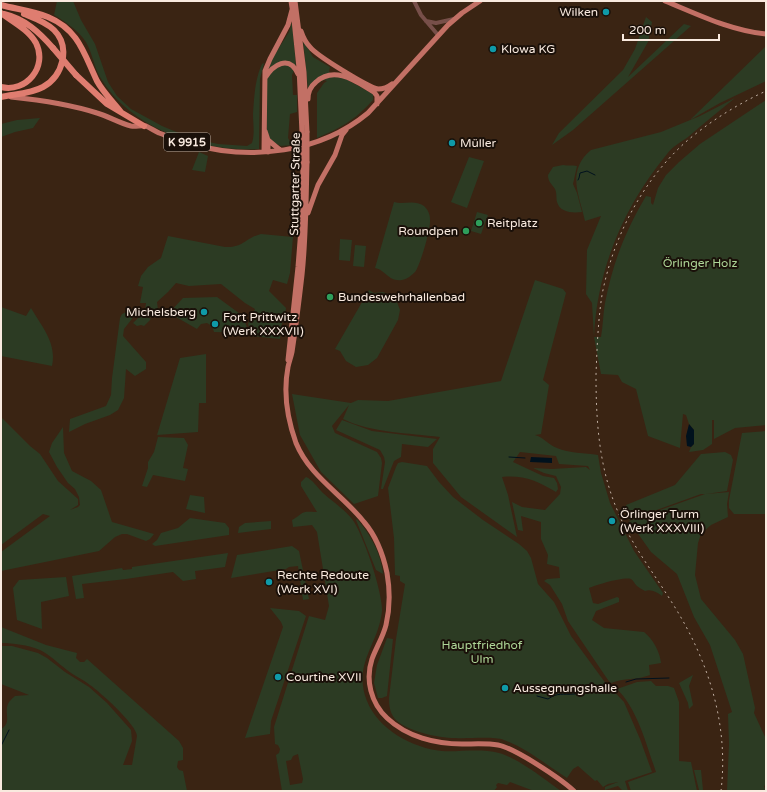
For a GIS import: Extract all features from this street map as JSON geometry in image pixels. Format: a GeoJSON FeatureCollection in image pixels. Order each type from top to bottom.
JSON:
{"type":"FeatureCollection","features":[{"type":"Feature","properties":{"kind":"highway","name":"K 9915"},"geometry":{"type":"LineString","coordinates":[[4,5],[41,15],[60,24],[74,36],[83,49],[100,86],[121,112]]}},
{"type":"Feature","properties":{"kind":"highway"},"geometry":{"type":"LineString","coordinates":[[3,97],[35,90],[49,83],[59,72],[63,58],[61,41],[53,29],[46,24],[4,5]]}},
{"type":"Feature","properties":{"kind":"highway"},"geometry":{"type":"LineString","coordinates":[[1,13],[10,17],[25,30],[35,42],[38,48],[39,60],[35,73],[27,82],[16,87],[1,87]]}},
{"type":"Feature","properties":{"kind":"highway","name":"K 9915"},"geometry":{"type":"LineString","coordinates":[[10,17],[34,29],[53,48],[76,75],[100,98],[144,126]]}},
{"type":"Feature","properties":{"kind":"main road","name":"Stuttgarter Straße"},"geometry":{"type":"LineString","coordinates":[[291,1],[304,132]]}},
{"type":"Feature","properties":{"kind":"main road","name":"Stuttgarter Straße"},"geometry":{"type":"LineString","coordinates":[[288,367],[292,353],[302,273],[306,222],[304,72],[295,1]]}},
{"type":"Feature","properties":{"kind":"main road","name":"K 9915"},"geometry":{"type":"LineString","coordinates":[[144,126],[176,139],[207,148],[239,152],[266,152],[280,150],[313,144],[330,138],[348,128],[368,113],[454,19],[480,1]]}},
{"type":"Feature","properties":{"kind":"main road"},"geometry":{"type":"LineString","coordinates":[[665,1],[717,22],[766,34]]}},
{"type":"Feature","properties":{"kind":"main road"},"geometry":{"type":"LineString","coordinates":[[266,152],[264,129],[264,79],[267,64],[288,25],[292,10]]}},
{"type":"Feature","properties":{"kind":"main road"},"geometry":{"type":"LineString","coordinates":[[298,21],[305,39],[314,52],[376,88],[385,95]]}},
{"type":"Feature","properties":{"kind":"main road"},"geometry":{"type":"LineString","coordinates":[[264,79],[274,66],[283,64],[293,67],[299,76]]}},
{"type":"Feature","properties":{"kind":"main road"},"geometry":{"type":"LineString","coordinates":[[304,132],[308,95],[314,84],[326,76],[339,75],[353,80],[374,92],[377,96],[377,104]]}},
{"type":"Feature","properties":{"kind":"main road"},"geometry":{"type":"LineString","coordinates":[[376,88],[387,87],[397,82]]}},
{"type":"Feature","properties":{"kind":"main road"},"geometry":{"type":"LineString","coordinates":[[3,97],[53,102],[88,110],[131,126],[144,126]]}},
{"type":"Feature","properties":{"kind":"main road"},"geometry":{"type":"LineString","coordinates":[[306,222],[314,193],[339,146],[342,135],[348,128]]}},
{"type":"Feature","properties":{"kind":"main road"},"geometry":{"type":"LineString","coordinates":[[264,129],[268,140],[266,152]]}},
{"type":"Feature","properties":{"kind":"main road"},"geometry":{"type":"LineString","coordinates":[[268,140],[280,150]]}},
{"type":"Feature","properties":{"kind":"main road","name":"Stuttgarter Straße"},"geometry":{"type":"LineString","coordinates":[[305,163],[298,267],[288,353],[286,391],[287,407],[292,430],[299,450],[314,473],[364,521],[376,540],[384,560],[389,589],[388,613],[384,631],[371,661],[369,677],[371,691],[377,706],[387,718],[398,727],[420,737],[448,743],[495,745],[510,749],[561,781],[574,791]]}},
{"type":"Feature","properties":{"kind":"street"},"geometry":{"type":"LineString","coordinates":[[414,1],[426,21],[438,35]]}},
{"type":"Feature","properties":{"kind":"street"},"geometry":{"type":"LineString","coordinates":[[426,21],[436,24],[454,19]]}},
{"type":"Feature","properties":{"kind":"green space"},"geometry":{"type":"Polygon","coordinates":[[[57,1],[73,1],[81,20],[95,44],[108,82],[117,96],[131,109],[162,126],[191,138],[218,144],[247,146],[252,143],[255,89],[262,64],[264,63],[260,79],[259,149],[237,149],[191,142],[169,134],[149,124],[130,111],[113,95],[100,77],[83,38],[73,28],[54,15],[57,1]]]}},
{"type":"Feature","properties":{"kind":"green space"},"geometry":{"type":"Polygon","coordinates":[[[646,17],[652,22],[648,42],[628,77],[684,24],[691,26],[573,130],[552,145],[559,133],[623,70],[635,49],[646,17]]]}},
{"type":"Feature","properties":{"kind":"green space"},"geometry":{"type":"Polygon","coordinates":[[[292,22],[296,66],[292,75],[293,95],[297,95],[297,112],[290,114],[288,138],[292,145],[281,146],[271,141],[267,132],[266,80],[270,62],[289,32],[292,22]]]}},
{"type":"Feature","properties":{"kind":"green space"},"geometry":{"type":"Polygon","coordinates":[[[303,40],[313,57],[330,67],[329,72],[344,78],[373,94],[373,100],[354,118],[341,127],[317,138],[317,93],[327,81],[324,80],[308,89],[303,40]]]}},
{"type":"Feature","properties":{"kind":"green space"},"geometry":{"type":"Polygon","coordinates":[[[766,46],[766,81],[720,103],[690,120],[766,46]]]}},
{"type":"Feature","properties":{"kind":"green space"},"geometry":{"type":"Polygon","coordinates":[[[735,98],[688,137],[671,149],[638,195],[626,217],[607,263],[596,312],[594,337],[592,303],[586,294],[587,250],[601,216],[585,221],[576,183],[579,166],[583,158],[591,150],[661,132],[700,116],[735,98]]]}},
{"type":"Feature","properties":{"kind":"green space","name":"Örlinger Holz"},"geometry":{"type":"Polygon","coordinates":[[[766,100],[766,425],[735,428],[714,439],[714,420],[712,420],[712,444],[703,450],[689,452],[694,444],[694,430],[689,424],[686,415],[683,414],[680,448],[648,436],[636,389],[622,382],[618,375],[601,374],[594,337],[601,337],[605,303],[616,261],[632,222],[646,196],[651,197],[651,203],[653,205],[658,188],[666,175],[679,162],[700,144],[766,100]]]}},
{"type":"Feature","properties":{"kind":"green space"},"geometry":{"type":"Polygon","coordinates":[[[40,118],[33,128],[1,137],[1,124],[17,120],[40,118]]]}},
{"type":"Feature","properties":{"kind":"green space"},"geometry":{"type":"Polygon","coordinates":[[[199,152],[208,156],[205,172],[192,170],[199,152]]]}},
{"type":"Feature","properties":{"kind":"green space"},"geometry":{"type":"Polygon","coordinates":[[[469,157],[484,161],[467,208],[451,202],[469,157]]]}},
{"type":"Feature","properties":{"kind":"green space"},"geometry":{"type":"Polygon","coordinates":[[[563,165],[577,166],[573,184],[582,212],[567,212],[559,206],[557,202],[556,191],[549,181],[548,175],[553,167],[563,165]]]}},
{"type":"Feature","properties":{"kind":"green space"},"geometry":{"type":"Polygon","coordinates":[[[394,202],[413,202],[420,204],[427,209],[430,218],[427,238],[417,268],[410,276],[402,280],[390,278],[379,269],[375,268],[394,202]]]}},
{"type":"Feature","properties":{"kind":"green space","name":"Reitplatz"},"geometry":{"type":"Polygon","coordinates":[[[477,212],[488,215],[481,234],[471,231],[477,212]]]}},
{"type":"Feature","properties":{"kind":"green space"},"geometry":{"type":"Polygon","coordinates":[[[261,234],[293,237],[290,273],[287,284],[273,280],[269,291],[286,308],[281,327],[280,339],[252,336],[248,324],[255,309],[221,284],[189,286],[176,283],[157,302],[158,310],[149,312],[145,311],[146,303],[140,303],[143,287],[138,286],[141,276],[148,267],[161,258],[168,236],[231,247],[241,244],[261,234]]]}},
{"type":"Feature","properties":{"kind":"green space"},"geometry":{"type":"Polygon","coordinates":[[[340,239],[352,240],[350,261],[339,260],[340,239]]]}},
{"type":"Feature","properties":{"kind":"green space"},"geometry":{"type":"Polygon","coordinates":[[[355,245],[366,246],[364,267],[353,266],[355,245]]]}},
{"type":"Feature","properties":{"kind":"green space"},"geometry":{"type":"Polygon","coordinates":[[[535,280],[563,289],[566,293],[543,380],[549,385],[541,434],[535,435],[562,450],[598,455],[601,473],[610,503],[634,551],[663,593],[662,596],[654,591],[645,591],[628,578],[610,581],[589,588],[593,603],[598,604],[617,597],[619,598],[619,602],[596,611],[592,620],[604,628],[644,632],[653,642],[658,650],[661,663],[649,665],[650,675],[645,677],[620,680],[611,683],[608,680],[568,621],[562,604],[550,585],[544,581],[547,579],[560,578],[559,567],[547,564],[548,555],[541,539],[541,522],[521,516],[523,531],[518,530],[512,502],[522,507],[545,510],[560,494],[561,487],[556,476],[533,468],[552,469],[586,467],[590,470],[588,466],[559,464],[556,456],[520,452],[513,462],[543,476],[554,478],[558,489],[556,492],[543,485],[524,478],[502,477],[508,495],[517,537],[461,497],[433,463],[433,449],[440,437],[390,432],[354,424],[343,419],[349,405],[332,426],[335,433],[377,452],[382,463],[378,496],[354,504],[321,472],[300,435],[292,394],[351,403],[358,400],[388,401],[501,381],[535,280]]]}},
{"type":"Feature","properties":{"kind":"green space"},"geometry":{"type":"Polygon","coordinates":[[[369,290],[374,293],[383,292],[391,295],[397,302],[400,310],[398,320],[377,358],[368,365],[356,367],[346,361],[340,351],[335,349],[369,290]]]}},
{"type":"Feature","properties":{"kind":"green space"},"geometry":{"type":"Polygon","coordinates":[[[217,297],[243,316],[249,333],[214,332],[212,326],[207,323],[201,324],[197,329],[169,313],[183,298],[217,297]]]}},
{"type":"Feature","properties":{"kind":"green space"},"geometry":{"type":"Polygon","coordinates":[[[1,307],[26,316],[31,308],[48,336],[52,350],[52,366],[1,356],[1,307]]]}},
{"type":"Feature","properties":{"kind":"green space"},"geometry":{"type":"Polygon","coordinates":[[[133,309],[135,315],[124,329],[123,336],[146,362],[146,369],[135,376],[126,369],[124,398],[118,410],[110,415],[85,424],[69,432],[70,419],[106,406],[111,395],[120,318],[122,314],[133,309]]]}},
{"type":"Feature","properties":{"kind":"green space"},"geometry":{"type":"Polygon","coordinates":[[[145,316],[151,319],[144,326],[137,326],[133,323],[139,317],[145,316]]]}},
{"type":"Feature","properties":{"kind":"green space"},"geometry":{"type":"Polygon","coordinates":[[[206,354],[206,403],[199,403],[198,432],[157,435],[180,358],[206,354]]]}},
{"type":"Feature","properties":{"kind":"green space"},"geometry":{"type":"Polygon","coordinates":[[[1,417],[40,454],[58,481],[78,499],[78,505],[70,510],[80,505],[79,497],[75,489],[68,483],[57,467],[49,452],[52,443],[63,427],[64,453],[72,471],[91,481],[101,490],[112,522],[154,534],[146,541],[127,534],[122,534],[115,537],[99,551],[1,571],[1,552],[50,516],[43,514],[1,545],[1,417]]]}},
{"type":"Feature","properties":{"kind":"green space"},"geometry":{"type":"Polygon","coordinates":[[[342,420],[372,431],[437,439],[428,447],[402,444],[401,457],[394,461],[383,489],[381,489],[385,462],[384,457],[380,450],[336,430],[342,420]]]}},
{"type":"Feature","properties":{"kind":"green space"},"geometry":{"type":"Polygon","coordinates":[[[766,431],[766,514],[734,514],[729,508],[729,500],[742,433],[766,431]]]}},
{"type":"Feature","properties":{"kind":"green space"},"geometry":{"type":"Polygon","coordinates":[[[158,437],[184,438],[188,445],[183,468],[188,469],[185,481],[153,475],[147,487],[142,486],[148,468],[148,462],[154,452],[158,437]]]}},
{"type":"Feature","properties":{"kind":"green space"},"geometry":{"type":"Polygon","coordinates":[[[725,452],[731,455],[733,460],[727,491],[706,494],[729,492],[727,504],[728,517],[711,525],[701,534],[698,543],[695,575],[701,599],[735,640],[743,654],[755,708],[754,713],[766,739],[766,785],[764,786],[766,791],[727,791],[729,744],[728,714],[732,712],[710,645],[694,617],[677,574],[651,552],[629,521],[705,494],[701,494],[629,520],[626,505],[675,485],[701,454],[725,452]]]}},
{"type":"Feature","properties":{"kind":"green space","name":"Hauptfriedhof Ulm"},"geometry":{"type":"Polygon","coordinates":[[[402,462],[427,466],[453,497],[527,551],[531,558],[538,584],[554,602],[571,636],[604,681],[624,702],[640,739],[652,772],[625,781],[628,791],[623,791],[618,786],[605,790],[605,787],[618,782],[608,784],[603,787],[597,780],[595,781],[578,766],[573,769],[567,778],[529,752],[504,740],[487,738],[448,738],[431,735],[407,727],[393,717],[390,709],[389,698],[396,639],[405,584],[400,581],[400,576],[395,575],[394,538],[388,488],[398,463],[402,462]]]}},
{"type":"Feature","properties":{"kind":"green space"},"geometry":{"type":"Polygon","coordinates":[[[306,477],[352,519],[372,564],[379,591],[382,611],[380,623],[364,665],[363,688],[372,711],[379,720],[397,735],[419,746],[442,751],[478,750],[499,753],[514,759],[531,769],[561,791],[534,791],[510,782],[507,785],[498,783],[494,791],[282,791],[276,755],[279,753],[280,749],[278,745],[275,744],[274,727],[309,616],[325,620],[329,606],[317,532],[312,525],[293,527],[292,520],[303,513],[317,512],[301,486],[301,482],[306,477]],[[298,754],[293,756],[291,760],[286,761],[290,785],[302,783],[303,779],[298,754]]]}},
{"type":"Feature","properties":{"kind":"green space"},"geometry":{"type":"Polygon","coordinates":[[[190,495],[204,497],[205,513],[186,509],[190,495]]]}},
{"type":"Feature","properties":{"kind":"green space"},"geometry":{"type":"Polygon","coordinates":[[[190,518],[225,523],[229,528],[229,535],[155,546],[152,544],[157,540],[161,533],[178,528],[190,518]]]}},
{"type":"Feature","properties":{"kind":"green space"},"geometry":{"type":"Polygon","coordinates":[[[357,519],[374,544],[380,559],[383,574],[376,570],[356,520],[357,519]]]}},
{"type":"Feature","properties":{"kind":"green space"},"geometry":{"type":"Polygon","coordinates":[[[271,521],[271,529],[238,533],[239,527],[245,523],[271,521]]]}},
{"type":"Feature","properties":{"kind":"green space"},"geometry":{"type":"Polygon","coordinates":[[[292,546],[299,551],[309,599],[303,600],[298,566],[231,578],[237,555],[292,546]]]}},
{"type":"Feature","properties":{"kind":"green space"},"geometry":{"type":"Polygon","coordinates":[[[228,553],[225,567],[195,571],[196,579],[183,581],[173,572],[82,584],[84,598],[76,599],[72,576],[122,568],[123,570],[132,569],[132,567],[228,553]]]}},
{"type":"Feature","properties":{"kind":"green space"},"geometry":{"type":"Polygon","coordinates":[[[66,577],[69,596],[41,602],[42,629],[17,620],[13,588],[19,580],[66,577]]]}},
{"type":"Feature","properties":{"kind":"green space"},"geometry":{"type":"Polygon","coordinates":[[[270,608],[299,611],[306,616],[271,721],[270,734],[245,738],[283,627],[270,608]]]}},
{"type":"Feature","properties":{"kind":"green space"},"geometry":{"type":"Polygon","coordinates":[[[1,627],[46,645],[77,653],[76,658],[80,662],[84,662],[87,659],[179,741],[183,748],[183,760],[178,761],[177,767],[179,770],[183,771],[187,791],[1,791],[1,729],[7,721],[7,707],[9,702],[15,696],[29,695],[1,684],[1,646],[12,646],[38,653],[89,687],[107,703],[131,730],[132,741],[123,765],[132,765],[137,736],[131,724],[109,701],[47,654],[31,647],[1,643],[1,627]]]}},
{"type":"Feature","properties":{"kind":"green space"},"geometry":{"type":"Polygon","coordinates":[[[387,638],[393,639],[387,696],[378,698],[374,683],[377,665],[387,638]]]}},
{"type":"Feature","properties":{"kind":"green space"},"geometry":{"type":"Polygon","coordinates":[[[693,675],[689,686],[693,705],[689,709],[688,703],[679,683],[693,675]]]}},
{"type":"Feature","properties":{"kind":"green space"},"geometry":{"type":"Polygon","coordinates":[[[651,681],[656,686],[668,686],[674,688],[679,702],[679,761],[691,762],[697,791],[631,791],[628,782],[656,772],[636,717],[631,707],[617,689],[637,682],[651,681]]]}},
{"type":"Feature","properties":{"kind":"green space"},"geometry":{"type":"Polygon","coordinates":[[[694,770],[701,770],[703,790],[699,790],[694,770]]]}},
{"type":"Feature","properties":{"kind":"water"},"geometry":{"type":"Polygon","coordinates":[[[689,424],[694,430],[694,444],[691,447],[687,446],[686,436],[689,424]]]}},
{"type":"Feature","properties":{"kind":"water"},"geometry":{"type":"Polygon","coordinates":[[[531,457],[552,458],[552,463],[530,462],[531,457]]]}},
{"type":"Feature","properties":{"kind":"waterway"},"geometry":{"type":"LineString","coordinates":[[578,180],[580,173],[587,171],[595,175]]}},
{"type":"Feature","properties":{"kind":"waterway"},"geometry":{"type":"LineString","coordinates":[[509,457],[525,458]]}},
{"type":"Feature","properties":{"kind":"waterway"},"geometry":{"type":"LineString","coordinates":[[626,682],[636,679],[669,678]]}},
{"type":"Feature","properties":{"kind":"waterway"},"geometry":{"type":"LineString","coordinates":[[537,696],[548,699],[558,695],[590,692]]}},
{"type":"Feature","properties":{"kind":"waterway"},"geometry":{"type":"LineString","coordinates":[[1,746],[9,730]]}},
{"type":"Feature","properties":{"kind":"railway"},"geometry":{"type":"LineString","coordinates":[[721,791],[723,766],[722,741],[713,692],[705,669],[696,646],[684,623],[623,524],[607,479],[598,427],[596,375],[598,335],[602,295],[607,273],[622,231],[632,210],[644,191],[672,155],[688,140],[706,126],[745,101],[766,91]]}},
{"type":"Feature","properties":{"kind":"place","name":"Wilken"},"geometry":{"type":"Point","coordinates":[606,12]}},
{"type":"Feature","properties":{"kind":"place","name":"Klowa KG"},"geometry":{"type":"Point","coordinates":[493,49]}},
{"type":"Feature","properties":{"kind":"place","name":"Müller"},"geometry":{"type":"Point","coordinates":[452,143]}},
{"type":"Feature","properties":{"kind":"place","name":"Reitplatz"},"geometry":{"type":"Point","coordinates":[479,223]}},
{"type":"Feature","properties":{"kind":"place","name":"Roundpen"},"geometry":{"type":"Point","coordinates":[466,231]}},
{"type":"Feature","properties":{"kind":"place","name":"Bundeswehrhallenbad"},"geometry":{"type":"Point","coordinates":[330,297]}},
{"type":"Feature","properties":{"kind":"place","name":"Michelsberg"},"geometry":{"type":"Point","coordinates":[204,312]}},
{"type":"Feature","properties":{"kind":"place","name":"Fort Prittwitz (Werk XXXVII)"},"geometry":{"type":"Point","coordinates":[215,324]}},
{"type":"Feature","properties":{"kind":"place","name":"Örlinger Turm (Werk XXXVIII)"},"geometry":{"type":"Point","coordinates":[612,521]}},
{"type":"Feature","properties":{"kind":"place","name":"Rechte Redoute (Werk XVI)"},"geometry":{"type":"Point","coordinates":[269,582]}},
{"type":"Feature","properties":{"kind":"place","name":"Courtine XVII"},"geometry":{"type":"Point","coordinates":[278,677]}},
{"type":"Feature","properties":{"kind":"place","name":"Aussegnungshalle"},"geometry":{"type":"Point","coordinates":[505,688]}}]}
